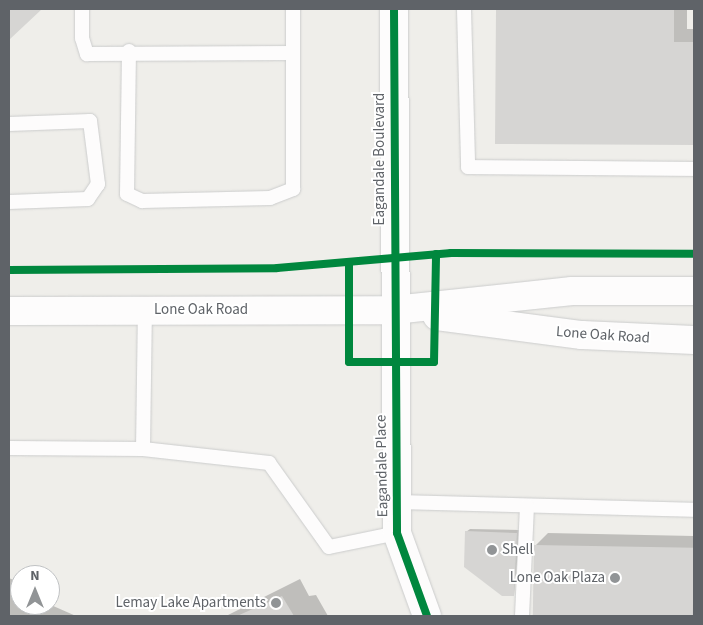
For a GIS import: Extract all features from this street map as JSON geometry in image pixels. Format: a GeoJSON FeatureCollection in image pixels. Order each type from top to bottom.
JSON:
{"type":"FeatureCollection","features":[{"type":"Feature","properties":{"kind":"main road","name":"Eagandale Boulevard"},"geometry":{"type":"LineString","coordinates":[[394,9],[394,310]]}},
{"type":"Feature","properties":{"kind":"main road","name":"Lone Oak Road"},"geometry":{"type":"LineString","coordinates":[[9,310],[394,310],[572,291],[694,291]]}},
{"type":"Feature","properties":{"kind":"main road","name":"Lone Oak Road"},"geometry":{"type":"LineString","coordinates":[[394,310],[582,335],[694,340]]}},
{"type":"Feature","properties":{"kind":"main road","name":"Eagandale Place"},"geometry":{"type":"LineString","coordinates":[[394,310],[397,532],[427,616]]}},
{"type":"Feature","properties":{"kind":"lane"},"geometry":{"type":"LineString","coordinates":[[82,9],[82,38],[87,54],[129,51],[293,53]]}},
{"type":"Feature","properties":{"kind":"lane"},"geometry":{"type":"LineString","coordinates":[[129,51],[127,194],[142,201],[270,198],[293,189],[293,9]]}},
{"type":"Feature","properties":{"kind":"lane"},"geometry":{"type":"LineString","coordinates":[[464,9],[468,167],[694,169]]}},
{"type":"Feature","properties":{"kind":"lane"},"geometry":{"type":"LineString","coordinates":[[9,124],[90,121],[98,184],[88,199],[9,202]]}},
{"type":"Feature","properties":{"kind":"lane"},"geometry":{"type":"LineString","coordinates":[[143,449],[145,310]]}},
{"type":"Feature","properties":{"kind":"lane"},"geometry":{"type":"LineString","coordinates":[[9,448],[143,449],[269,463],[329,547],[397,532]]}},
{"type":"Feature","properties":{"kind":"lane"},"geometry":{"type":"LineString","coordinates":[[396,502],[694,510]]}},
{"type":"Feature","properties":{"kind":"lane"},"geometry":{"type":"LineString","coordinates":[[522,616],[527,506]]}},
{"type":"Feature","properties":{"kind":"building"},"geometry":{"type":"Polygon","coordinates":[[[9,9],[42,9],[9,40],[9,9]]]}},
{"type":"Feature","properties":{"kind":"building"},"geometry":{"type":"Polygon","coordinates":[[[496,9],[674,9],[674,42],[694,42],[694,145],[495,144],[496,9]]]}},
{"type":"Feature","properties":{"kind":"building","name":"Shell"},"geometry":{"type":"Polygon","coordinates":[[[465,531],[517,533],[514,596],[502,596],[464,567],[465,531]]]}},
{"type":"Feature","properties":{"kind":"building","name":"Lone Oak Plaza"},"geometry":{"type":"Polygon","coordinates":[[[534,545],[694,548],[693,616],[533,616],[534,545]]]}},
{"type":"Feature","properties":{"kind":"building","name":"Lemay Lake Apartments"},"geometry":{"type":"Polygon","coordinates":[[[282,596],[294,616],[237,616],[282,596]]]}},
{"type":"Feature","properties":{"kind":"cycle path"},"geometry":{"type":"LineString","coordinates":[[394,9],[397,533],[427,616]]}},
{"type":"Feature","properties":{"kind":"cycle path"},"geometry":{"type":"LineString","coordinates":[[9,270],[277,268],[451,253],[694,254]]}},
{"type":"Feature","properties":{"kind":"cycle path"},"geometry":{"type":"LineString","coordinates":[[349,265],[349,362],[434,362],[436,254]]}},
{"type":"Feature","properties":{"kind":"place","name":"Shell"},"geometry":{"type":"Point","coordinates":[492,550]}},
{"type":"Feature","properties":{"kind":"place","name":"Lone Oak Plaza"},"geometry":{"type":"Point","coordinates":[615,578]}},
{"type":"Feature","properties":{"kind":"place","name":"Lemay Lake Apartments"},"geometry":{"type":"Point","coordinates":[276,603]}}]}
